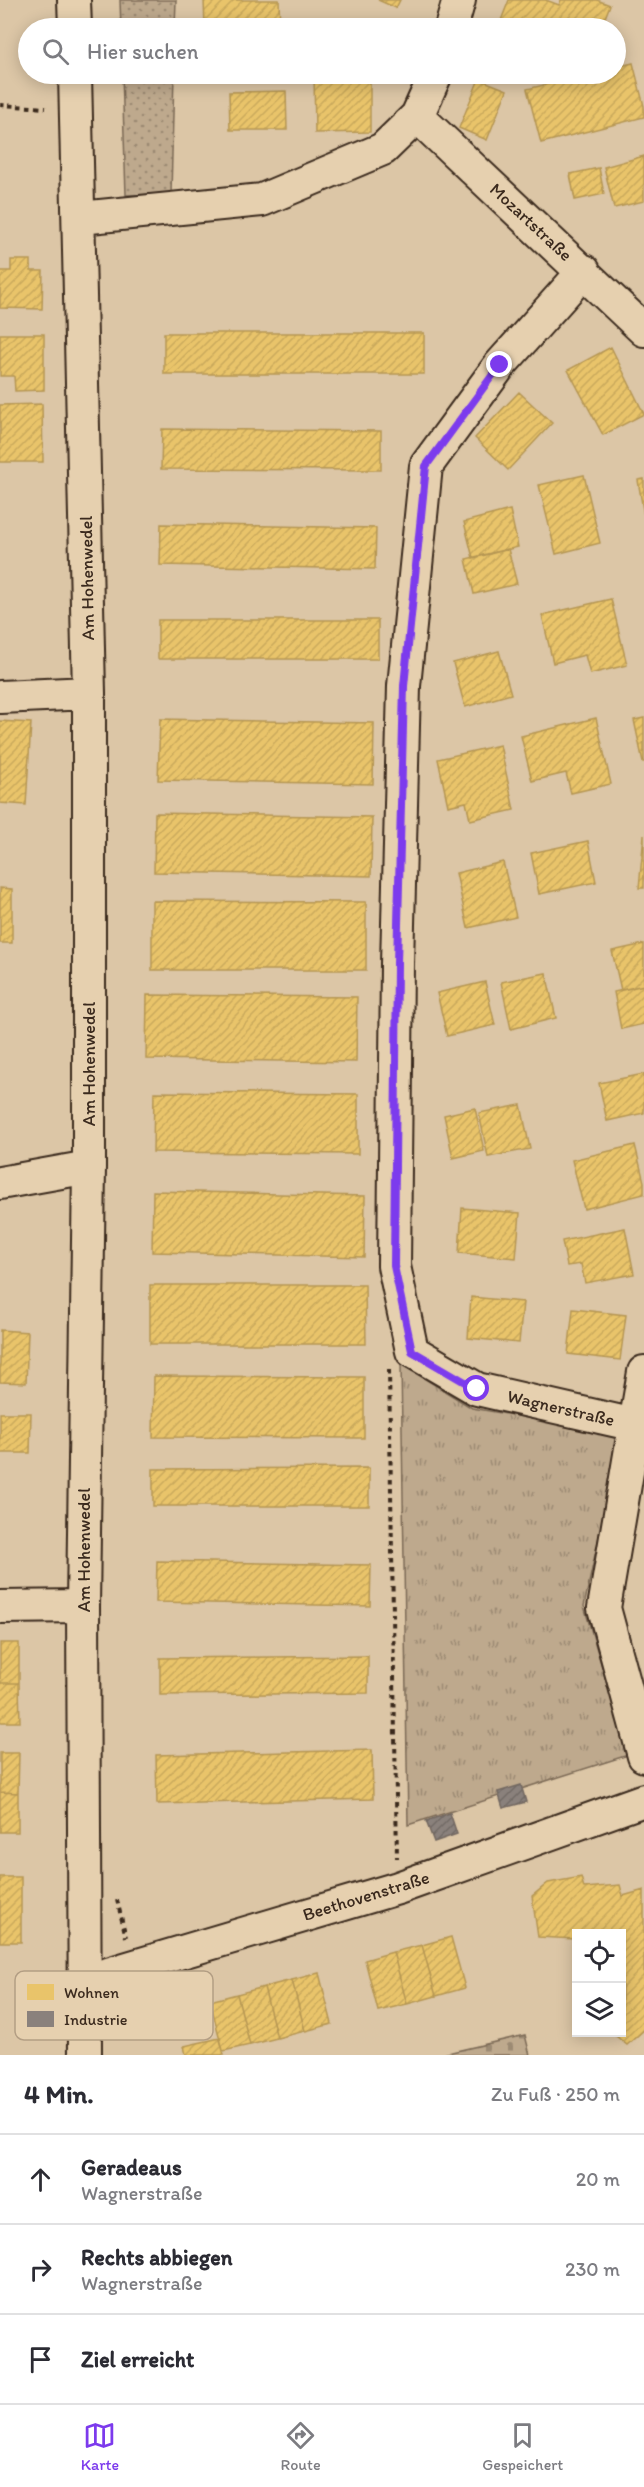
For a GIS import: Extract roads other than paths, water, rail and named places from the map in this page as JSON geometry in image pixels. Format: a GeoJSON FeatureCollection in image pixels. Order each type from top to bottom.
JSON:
{"type":"FeatureCollection","features":[{"type":"Feature","properties":{"kind":"street"},"geometry":{"type":"LineString","coordinates":[[75,0],[75,18]]}},
{"type":"Feature","properties":{"kind":"street"},"geometry":{"type":"LineString","coordinates":[[454,18],[459,0]]}},
{"type":"Feature","properties":{"kind":"street"},"geometry":{"type":"LineString","coordinates":[[80,218],[262,200],[383,149],[417,116],[431,84]]}},
{"type":"Feature","properties":{"kind":"street","name":"Am Hohenwedel"},"geometry":{"type":"LineString","coordinates":[[75,86],[80,218],[89,693],[89,1167],[83,1606],[84,1971]]}},
{"type":"Feature","properties":{"kind":"street","name":"Mozartstraße"},"geometry":{"type":"LineString","coordinates":[[417,116],[584,270],[644,330]]}},
{"type":"Feature","properties":{"kind":"street","name":"Wagnerstraße"},"geometry":{"type":"LineString","coordinates":[[584,270],[500,365],[426,466],[404,686],[397,964],[394,1266],[412,1351],[477,1389],[640,1424]]}},
{"type":"Feature","properties":{"kind":"street"},"geometry":{"type":"LineString","coordinates":[[0,697],[89,693]]}},
{"type":"Feature","properties":{"kind":"street"},"geometry":{"type":"LineString","coordinates":[[0,1183],[89,1167]]}},
{"type":"Feature","properties":{"kind":"street"},"geometry":{"type":"LineString","coordinates":[[644,1372],[640,1424],[604,1608],[644,1756]]}},
{"type":"Feature","properties":{"kind":"street"},"geometry":{"type":"LineString","coordinates":[[0,1607],[83,1606]]}},
{"type":"Feature","properties":{"kind":"street","name":"Beethovenstraße"},"geometry":{"type":"LineString","coordinates":[[118,1971],[398,1888],[644,1800]]}},
{"type":"Feature","properties":{"kind":"street","name":"Am Hohenwedel"},"geometry":{"type":"LineString","coordinates":[[85,2040],[85,2055]]}}]}
